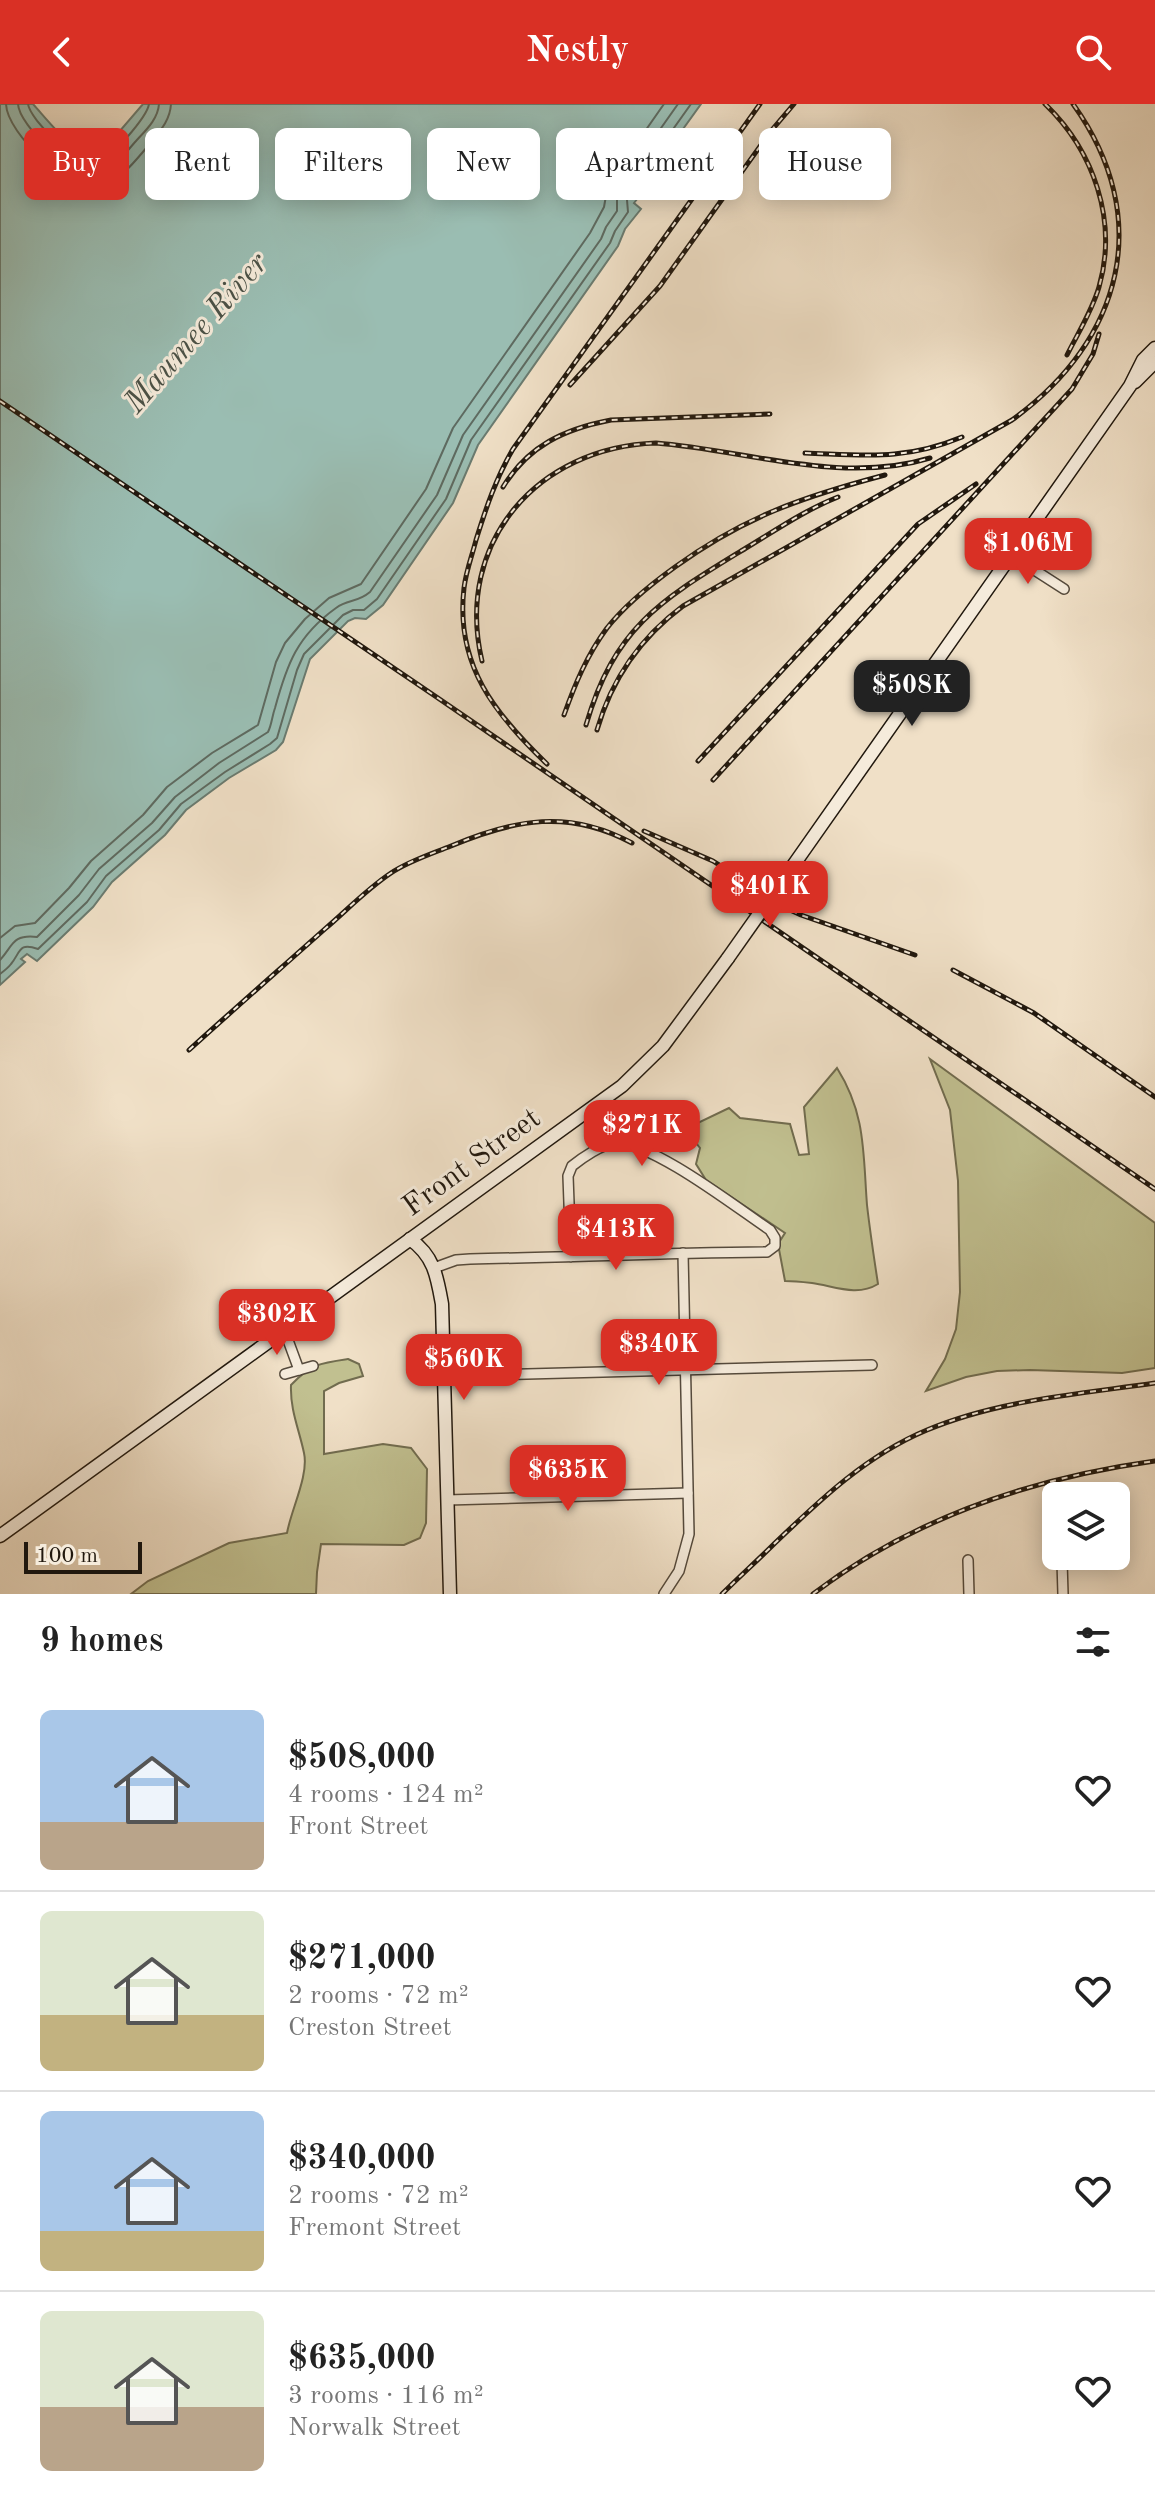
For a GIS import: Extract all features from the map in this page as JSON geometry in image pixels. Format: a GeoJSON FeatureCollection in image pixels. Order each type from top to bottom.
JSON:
{"type":"FeatureCollection","features":[{"type":"Feature","properties":{"kind":"street","name":"Front Street"},"geometry":{"type":"LineString","coordinates":[[0,1536],[602,1102],[635,1074],[677,1029],[728,958],[1130,386],[1143,360],[1155,348]]}},
{"type":"Feature","properties":{"kind":"street","name":"Front Street"},"geometry":{"type":"LineString","coordinates":[[1130,386],[1155,362]]}},
{"type":"Feature","properties":{"kind":"street"},"geometry":{"type":"LineString","coordinates":[[1011,555],[1064,589]]}},
{"type":"Feature","properties":{"kind":"street"},"geometry":{"type":"LineString","coordinates":[[434,1268],[456,1260],[767,1252],[775,1246],[775,1238],[770,1230],[665,1158],[618,1143],[609,1144],[572,1166],[568,1176],[571,1257]]}},
{"type":"Feature","properties":{"kind":"street"},"geometry":{"type":"LineString","coordinates":[[410,1239],[424,1249],[434,1268],[444,1318],[450,1594]]}},
{"type":"Feature","properties":{"kind":"street"},"geometry":{"type":"LineString","coordinates":[[664,1594],[679,1571],[688,1543],[683,1253]]}},
{"type":"Feature","properties":{"kind":"street"},"geometry":{"type":"LineString","coordinates":[[285,1332],[299,1370]]}},
{"type":"Feature","properties":{"kind":"street"},"geometry":{"type":"LineString","coordinates":[[445,1376],[872,1365]]}},
{"type":"Feature","properties":{"kind":"street"},"geometry":{"type":"LineString","coordinates":[[285,1374],[313,1366]]}},
{"type":"Feature","properties":{"kind":"street"},"geometry":{"type":"LineString","coordinates":[[447,1500],[688,1493]]}},
{"type":"Feature","properties":{"kind":"street"},"geometry":{"type":"LineString","coordinates":[[968,1560],[969,1594]]}},
{"type":"Feature","properties":{"kind":"street"},"geometry":{"type":"LineString","coordinates":[[1062,1570],[1063,1594]]}},
{"type":"Feature","properties":{"kind":"shaded area"},"geometry":{"type":"Polygon","coordinates":[[[930,1059],[1155,1223],[1155,1368],[1122,1373],[997,1371],[966,1377],[926,1391],[945,1359],[956,1329],[960,1292],[958,1181],[950,1110],[930,1059]]]}},
{"type":"Feature","properties":{"kind":"shaded area"},"geometry":{"type":"Polygon","coordinates":[[[837,1068],[858,1118],[878,1284],[862,1290],[785,1281],[778,1244],[785,1233],[706,1180],[696,1164],[700,1148],[685,1129],[729,1108],[740,1118],[790,1124],[799,1155],[809,1154],[804,1107],[837,1068]]]}},
{"type":"Feature","properties":{"kind":"shaded area"},"geometry":{"type":"Polygon","coordinates":[[[348,1359],[359,1364],[363,1376],[324,1391],[324,1454],[383,1444],[411,1448],[427,1469],[426,1523],[420,1538],[404,1545],[321,1544],[316,1594],[131,1594],[148,1581],[229,1543],[287,1533],[305,1462],[293,1411],[291,1385],[316,1366],[348,1359]]]}},
{"type":"Feature","properties":{"kind":"water","name":"Maumee River"},"geometry":{"type":"Polygon","coordinates":[[[0,104],[33,104],[55,128],[24,128],[24,200],[129,200],[129,128],[122,128],[143,104],[701,104],[684,128],[556,128],[556,200],[636,200],[634,203],[641,209],[478,445],[453,503],[383,605],[366,619],[348,621],[310,659],[283,742],[276,750],[229,778],[186,810],[165,835],[112,882],[93,907],[37,961],[27,954],[21,959],[25,962],[0,985],[0,104]]]}},
{"type":"Feature","properties":{"kind":"railway"},"geometry":{"type":"LineString","coordinates":[[547,764],[496,707],[483,686],[466,641],[464,588],[480,528],[496,482],[513,449],[760,104]]}},
{"type":"Feature","properties":{"kind":"railway"},"geometry":{"type":"LineString","coordinates":[[570,385],[660,286],[771,131],[794,104]]}},
{"type":"Feature","properties":{"kind":"railway"},"geometry":{"type":"LineString","coordinates":[[1045,104],[1077,143],[1089,165],[1103,212],[1104,262],[1099,287],[1067,355]]}},
{"type":"Feature","properties":{"kind":"railway"},"geometry":{"type":"LineString","coordinates":[[597,730],[619,676],[630,660],[654,632],[683,606],[1012,420],[1050,388],[1080,353],[1102,315],[1115,275],[1119,233],[1114,190],[1098,147],[1073,104]]}},
{"type":"Feature","properties":{"kind":"railway"},"geometry":{"type":"LineString","coordinates":[[713,780],[1072,389],[1093,354],[1099,334]]}},
{"type":"Feature","properties":{"kind":"railway"},"geometry":{"type":"LineString","coordinates":[[0,401],[1155,1189]]}},
{"type":"Feature","properties":{"kind":"railway"},"geometry":{"type":"LineString","coordinates":[[503,487],[536,450],[578,428],[611,420],[770,414]]}},
{"type":"Feature","properties":{"kind":"railway"},"geometry":{"type":"LineString","coordinates":[[805,453],[884,455],[921,450],[962,437]]}},
{"type":"Feature","properties":{"kind":"railway"},"geometry":{"type":"LineString","coordinates":[[482,661],[477,618],[481,577],[494,541],[514,509],[542,482],[575,462],[613,449],[656,443],[828,467],[862,468],[930,458]]}},
{"type":"Feature","properties":{"kind":"railway"},"geometry":{"type":"LineString","coordinates":[[564,715],[582,670],[607,628],[630,603],[666,574],[725,535],[775,510],[885,475]]}},
{"type":"Feature","properties":{"kind":"railway"},"geometry":{"type":"LineString","coordinates":[[698,761],[918,524],[976,484]]}},
{"type":"Feature","properties":{"kind":"railway"},"geometry":{"type":"LineString","coordinates":[[586,725],[612,662],[627,638],[646,618],[716,566],[802,514],[838,497]]}},
{"type":"Feature","properties":{"kind":"railway"},"geometry":{"type":"LineString","coordinates":[[189,1050],[365,893],[413,861],[497,829],[542,822],[586,825],[632,843]]}},
{"type":"Feature","properties":{"kind":"railway"},"geometry":{"type":"LineString","coordinates":[[644,831],[713,861],[801,915],[915,955]]}},
{"type":"Feature","properties":{"kind":"railway"},"geometry":{"type":"LineString","coordinates":[[953,970],[1034,1013],[1155,1097]]}},
{"type":"Feature","properties":{"kind":"railway"},"geometry":{"type":"LineString","coordinates":[[722,1594],[827,1495],[865,1465],[905,1440],[954,1420],[1011,1405],[1155,1383]]}},
{"type":"Feature","properties":{"kind":"railway"},"geometry":{"type":"LineString","coordinates":[[813,1594],[891,1544],[975,1505],[1064,1478],[1155,1461]]}}]}
